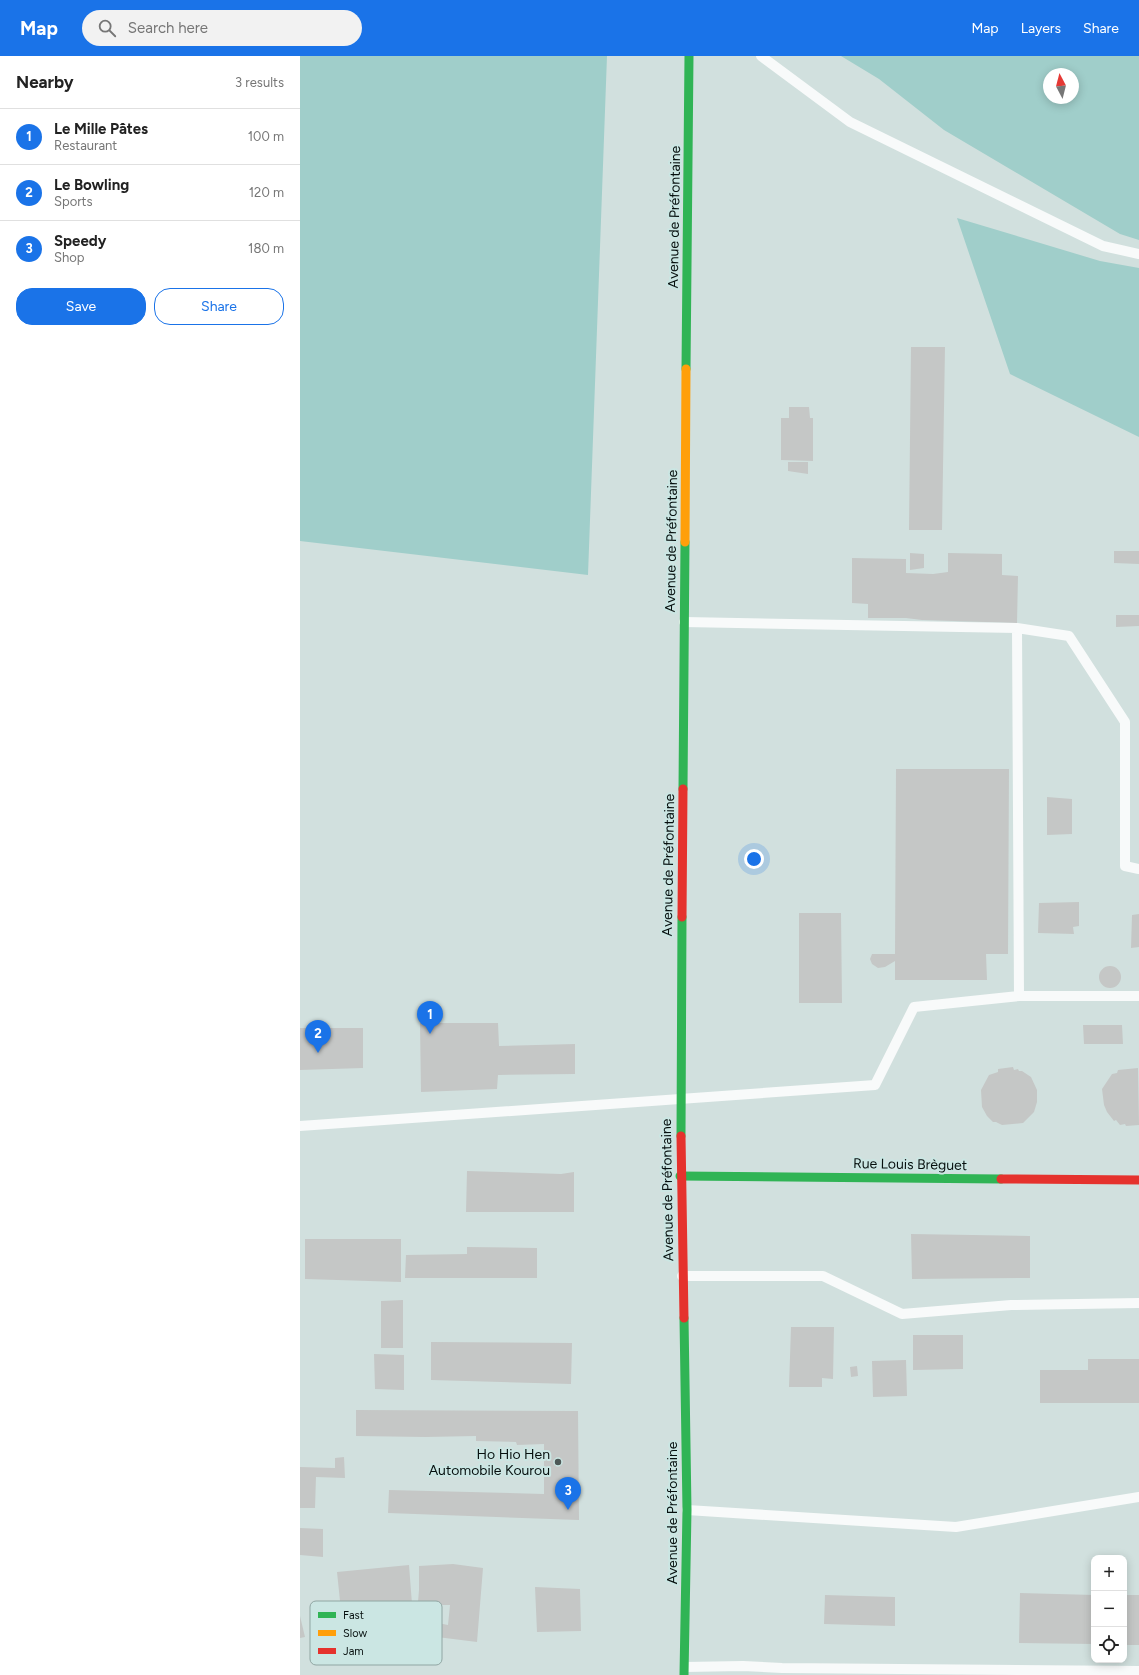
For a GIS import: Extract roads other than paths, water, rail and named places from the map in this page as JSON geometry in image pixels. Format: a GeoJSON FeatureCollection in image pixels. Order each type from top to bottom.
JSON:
{"type":"FeatureCollection","features":[{"type":"Feature","properties":{"kind":"main road","name":"Avenue de Préfontaine"},"geometry":{"type":"LineString","coordinates":[[685,1671],[687,1510],[680,1176],[680,1098],[689,56]]}},
{"type":"Feature","properties":{"kind":"main road","name":"Rue Louis Brèguet"},"geometry":{"type":"LineString","coordinates":[[680,1176],[1139,1180]]}},
{"type":"Feature","properties":{"kind":"lane"},"geometry":{"type":"LineString","coordinates":[[761,56],[850,122],[1104,246],[1139,254]]}},
{"type":"Feature","properties":{"kind":"lane"},"geometry":{"type":"LineString","coordinates":[[684,622],[1017,628],[1069,636],[1125,722],[1125,866],[1139,870]]}},
{"type":"Feature","properties":{"kind":"lane"},"geometry":{"type":"LineString","coordinates":[[1017,628],[1019,996]]}},
{"type":"Feature","properties":{"kind":"lane"},"geometry":{"type":"LineString","coordinates":[[300,1126],[875,1085],[914,1007],[1019,996],[1139,996]]}},
{"type":"Feature","properties":{"kind":"lane"},"geometry":{"type":"LineString","coordinates":[[682,1276],[823,1276],[902,1314],[1011,1305],[1139,1303]]}},
{"type":"Feature","properties":{"kind":"lane"},"geometry":{"type":"LineString","coordinates":[[687,1510],[956,1527],[1139,1497]]}},
{"type":"Feature","properties":{"kind":"lane"},"geometry":{"type":"LineString","coordinates":[[685,1671],[743,1666],[782,1672],[1139,1671]]}},
{"type":"Feature","properties":{"kind":"place","name":"Le Mille Pâtes"},"geometry":{"type":"Point","coordinates":[430,1034]}},
{"type":"Feature","properties":{"kind":"place","name":"Le Bowling"},"geometry":{"type":"Point","coordinates":[318,1053]}},
{"type":"Feature","properties":{"kind":"place","name":"Ho Hio Hen Automobile Kourou"},"geometry":{"type":"Point","coordinates":[558,1462]}},
{"type":"Feature","properties":{"kind":"place","name":"Speedy"},"geometry":{"type":"Point","coordinates":[568,1510]}}]}
